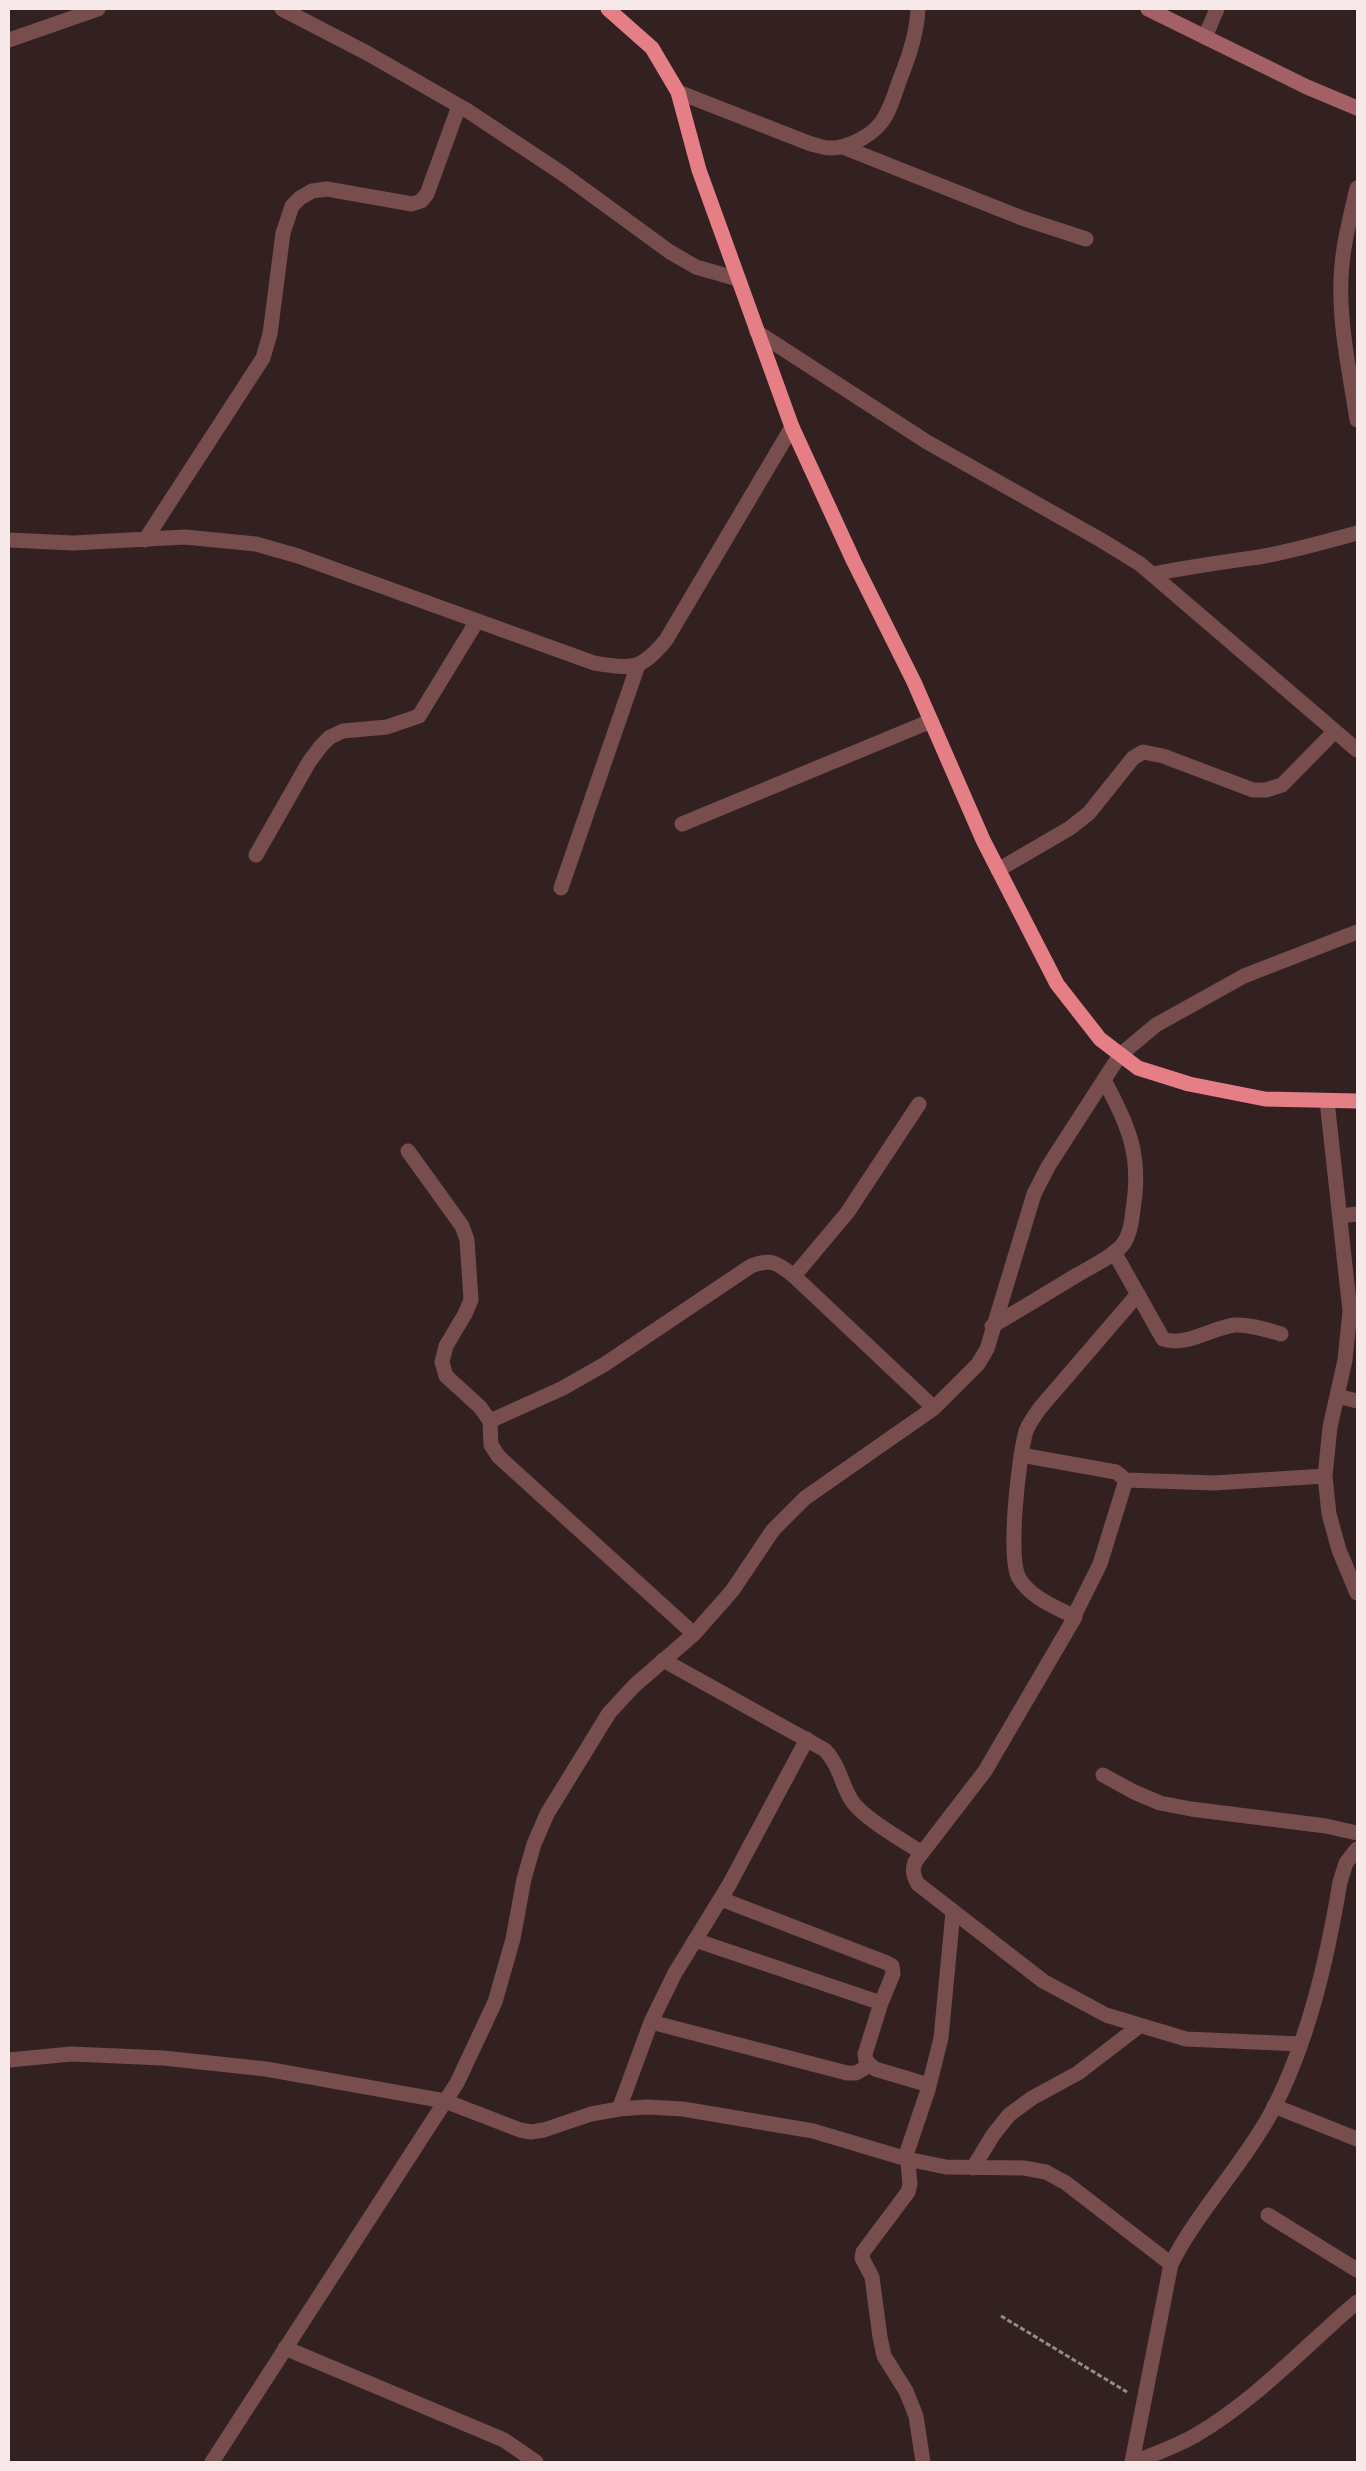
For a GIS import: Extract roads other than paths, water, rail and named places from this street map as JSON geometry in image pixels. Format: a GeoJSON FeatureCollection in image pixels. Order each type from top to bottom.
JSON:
{"type":"FeatureCollection","features":[{"type":"Feature","properties":{"kind":"highway"},"geometry":{"type":"LineString","coordinates":[[608,9],[652,48],[678,92],[699,170],[792,427],[931,722],[998,870],[1057,984],[1100,1039],[1138,1068],[1189,1084],[1265,1098],[1357,1102]]}},
{"type":"Feature","properties":{"kind":"main road"},"geometry":{"type":"LineString","coordinates":[[1148,9],[1307,88],[1357,108]]}},
{"type":"Feature","properties":{"kind":"street"},"geometry":{"type":"LineString","coordinates":[[282,9],[367,53],[459,106],[563,174],[670,252],[696,267],[738,279]]}},
{"type":"Feature","properties":{"kind":"street"},"geometry":{"type":"LineString","coordinates":[[678,92],[811,144],[830,148],[859,141],[880,125],[886,114],[907,63],[914,38],[918,9]]}},
{"type":"Feature","properties":{"kind":"street"},"geometry":{"type":"LineString","coordinates":[[1205,37],[1217,9]]}},
{"type":"Feature","properties":{"kind":"street"},"geometry":{"type":"LineString","coordinates":[[9,40],[91,10]]}},
{"type":"Feature","properties":{"kind":"street"},"geometry":{"type":"LineString","coordinates":[[145,540],[263,358],[270,334],[283,233],[292,206],[300,198],[312,191],[327,189],[412,204],[421,201],[427,194],[459,106]]}},
{"type":"Feature","properties":{"kind":"street"},"geometry":{"type":"LineString","coordinates":[[843,146],[1022,218],[1086,239]]}},
{"type":"Feature","properties":{"kind":"street"},"geometry":{"type":"LineString","coordinates":[[1357,188],[1349,223],[1341,280],[1344,332],[1357,420]]}},
{"type":"Feature","properties":{"kind":"street"},"geometry":{"type":"LineString","coordinates":[[757,332],[928,442],[1102,540],[1153,574],[1357,750]]}},
{"type":"Feature","properties":{"kind":"street"},"geometry":{"type":"LineString","coordinates":[[9,540],[73,543],[185,537],[256,544],[298,556],[594,663],[622,667],[638,665],[652,657],[666,640],[792,427]]}},
{"type":"Feature","properties":{"kind":"street"},"geometry":{"type":"LineString","coordinates":[[1153,574],[1298,549],[1357,534]]}},
{"type":"Feature","properties":{"kind":"street"},"geometry":{"type":"LineString","coordinates":[[256,855],[309,762],[321,746],[330,737],[343,731],[387,727],[419,716],[429,703],[476,621]]}},
{"type":"Feature","properties":{"kind":"street"},"geometry":{"type":"LineString","coordinates":[[561,888],[638,665]]}},
{"type":"Feature","properties":{"kind":"street"},"geometry":{"type":"LineString","coordinates":[[682,824],[931,722]]}},
{"type":"Feature","properties":{"kind":"street"},"geometry":{"type":"LineString","coordinates":[[998,870],[1070,828],[1089,813],[1133,758],[1143,752],[1163,756],[1253,790],[1266,790],[1282,785],[1335,731]]}},
{"type":"Feature","properties":{"kind":"street"},"geometry":{"type":"LineString","coordinates":[[212,2462],[457,2083],[494,2002],[513,1939],[524,1879],[534,1844],[547,1814],[609,1713],[663,1660],[694,1634],[732,1592],[773,1530],[805,1498],[934,1408],[978,1364],[987,1349],[992,1326],[1034,1194],[1049,1165],[1120,1055],[1156,1024],[1244,976],[1357,932]]}},
{"type":"Feature","properties":{"kind":"street"},"geometry":{"type":"LineString","coordinates":[[992,1326],[1114,1252],[1124,1242],[1131,1227],[1137,1180],[1134,1149],[1124,1117],[1104,1080]]}},
{"type":"Feature","properties":{"kind":"street"},"geometry":{"type":"LineString","coordinates":[[1327,1101],[1350,1311],[1345,1360],[1330,1427],[1325,1476],[1329,1514],[1339,1550],[1357,1593]]}},
{"type":"Feature","properties":{"kind":"street"},"geometry":{"type":"LineString","coordinates":[[794,1276],[847,1213],[919,1104]]}},
{"type":"Feature","properties":{"kind":"street"},"geometry":{"type":"LineString","coordinates":[[408,1151],[462,1226],[467,1240],[470,1300],[465,1314],[446,1346],[442,1362],[446,1376],[480,1406],[490,1421],[491,1445],[500,1457],[694,1634]]}},
{"type":"Feature","properties":{"kind":"street"},"geometry":{"type":"LineString","coordinates":[[1340,1216],[1357,1214]]}},
{"type":"Feature","properties":{"kind":"street"},"geometry":{"type":"LineString","coordinates":[[1114,1252],[1163,1339],[1172,1342],[1184,1341],[1236,1325],[1281,1334]]}},
{"type":"Feature","properties":{"kind":"street"},"geometry":{"type":"LineString","coordinates":[[490,1421],[563,1388],[605,1364],[751,1266],[765,1261],[777,1263],[794,1276],[934,1408]]}},
{"type":"Feature","properties":{"kind":"street"},"geometry":{"type":"LineString","coordinates":[[1074,1616],[1047,1603],[1028,1590],[1018,1576],[1014,1543],[1021,1454],[1027,1429],[1040,1408],[1138,1294]]}},
{"type":"Feature","properties":{"kind":"street"},"geometry":{"type":"LineString","coordinates":[[1337,1396],[1357,1401]]}},
{"type":"Feature","properties":{"kind":"street"},"geometry":{"type":"LineString","coordinates":[[1021,1454],[1116,1472],[1126,1480],[1214,1483],[1325,1476]]}},
{"type":"Feature","properties":{"kind":"street"},"geometry":{"type":"LineString","coordinates":[[1126,1480],[1100,1564],[1074,1616],[985,1771],[922,1853],[913,1868],[914,1878],[918,1884],[953,1912],[1043,1981],[1106,2015],[1186,2039],[1300,2044]]}},
{"type":"Feature","properties":{"kind":"street"},"geometry":{"type":"LineString","coordinates":[[663,1660],[825,1750],[834,1760],[853,1803],[864,1813],[922,1853]]}},
{"type":"Feature","properties":{"kind":"street"},"geometry":{"type":"LineString","coordinates":[[619,2108],[651,2022],[675,1973],[721,1899],[807,1739]]}},
{"type":"Feature","properties":{"kind":"street"},"geometry":{"type":"LineString","coordinates":[[1103,1775],[1134,1792],[1160,1803],[1191,1809],[1326,1826],[1357,1833]]}},
{"type":"Feature","properties":{"kind":"street"},"geometry":{"type":"LineString","coordinates":[[1133,2462],[1143,2401],[1171,2264],[1181,2245],[1240,2162],[1274,2106],[1310,2017],[1340,1882],[1346,1863],[1357,1849]]}},
{"type":"Feature","properties":{"kind":"street"},"geometry":{"type":"LineString","coordinates":[[721,1899],[892,1966],[893,1974],[881,2003],[866,2054],[866,2061],[870,2065],[929,2085]]}},
{"type":"Feature","properties":{"kind":"street"},"geometry":{"type":"LineString","coordinates":[[923,2462],[916,2416],[906,2391],[884,2356],[872,2277],[862,2258],[863,2252],[908,2192],[910,2175],[907,2159],[909,2144],[929,2085],[941,2038],[953,1912]]}},
{"type":"Feature","properties":{"kind":"street"},"geometry":{"type":"LineString","coordinates":[[695,1940],[881,2003]]}},
{"type":"Feature","properties":{"kind":"street"},"geometry":{"type":"LineString","coordinates":[[651,2022],[847,2073],[856,2073],[870,2065]]}},
{"type":"Feature","properties":{"kind":"street"},"geometry":{"type":"LineString","coordinates":[[973,2168],[993,2135],[1009,2115],[1032,2098],[1078,2073],[1138,2026]]}},
{"type":"Feature","properties":{"kind":"street"},"geometry":{"type":"LineString","coordinates":[[9,2060],[71,2054],[163,2058],[266,2069],[445,2101],[520,2130],[532,2132],[591,2114],[619,2108],[683,2109],[813,2131],[907,2159],[946,2167],[1024,2168],[1046,2172],[1066,2183],[1171,2264]]}},
{"type":"Feature","properties":{"kind":"street"},"geometry":{"type":"LineString","coordinates":[[1274,2106],[1357,2139]]}},
{"type":"Feature","properties":{"kind":"street"},"geometry":{"type":"LineString","coordinates":[[1268,2215],[1357,2270]]}},
{"type":"Feature","properties":{"kind":"street"},"geometry":{"type":"LineString","coordinates":[[1133,2462],[1196,2435],[1222,2418],[1282,2371],[1357,2302]]}},
{"type":"Feature","properties":{"kind":"street"},"geometry":{"type":"LineString","coordinates":[[285,2348],[495,2436],[536,2462]]}}]}
